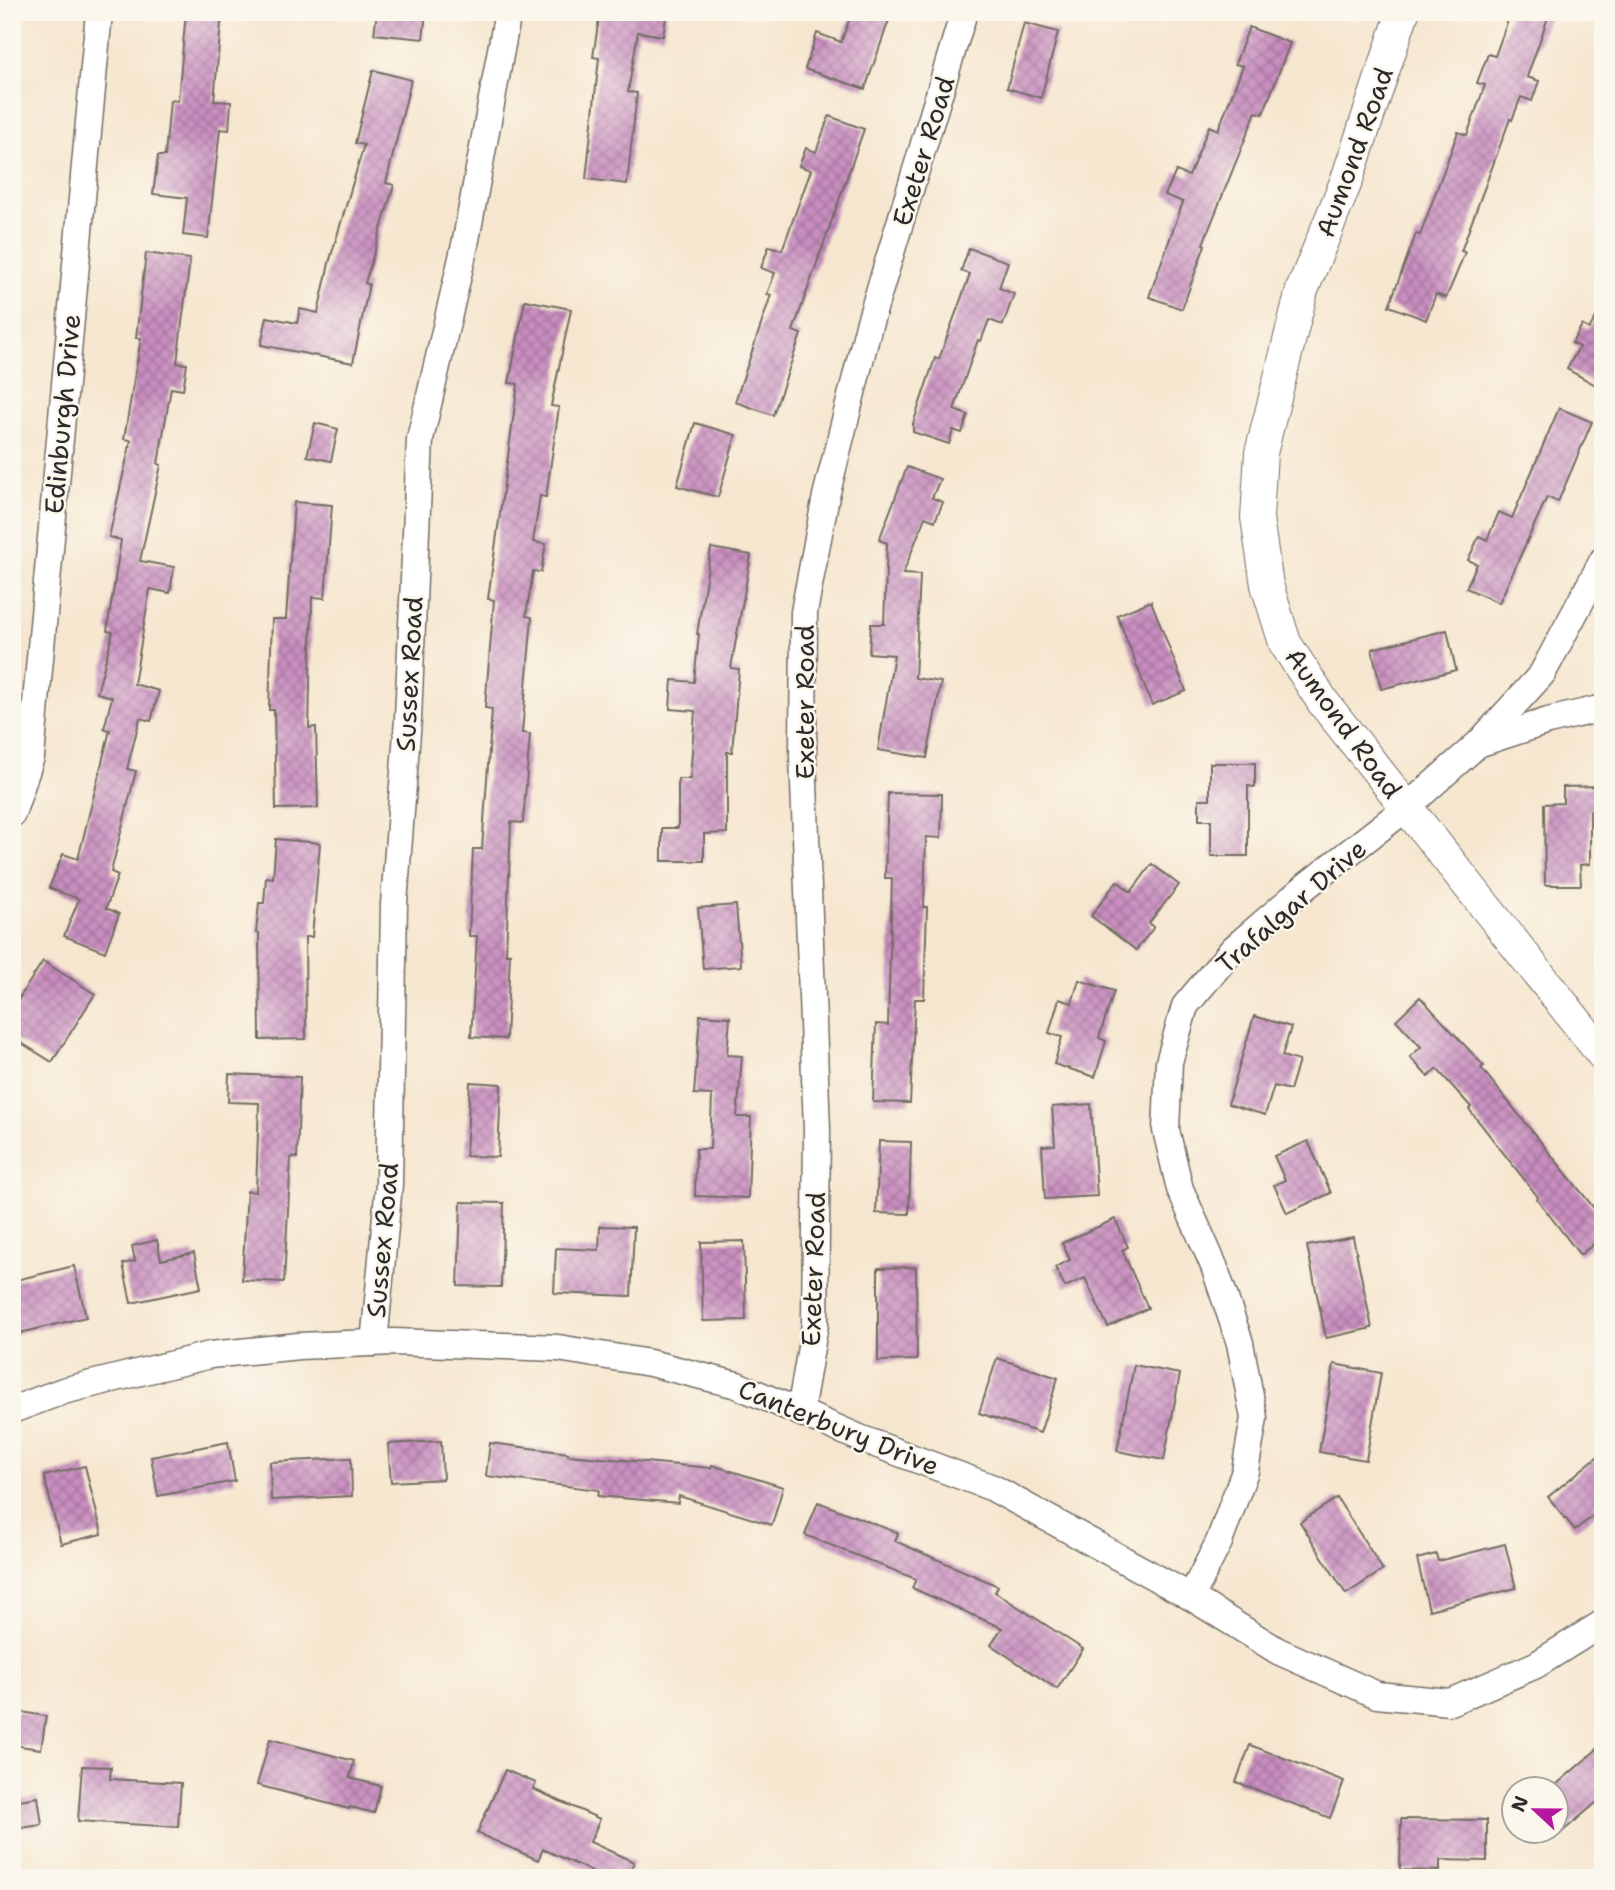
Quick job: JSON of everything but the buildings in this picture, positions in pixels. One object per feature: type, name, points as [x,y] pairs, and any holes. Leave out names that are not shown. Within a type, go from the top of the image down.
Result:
[{"type":"street","name":"Edinburgh Drive","points":[[12,814],[31,757],[99,12]]},
{"type":"street","name":"Sussex Road","points":[[374,1343],[389,1184],[394,904],[408,719],[420,439],[465,245],[508,12]]},
{"type":"street","name":"Exeter Road","points":[[800,1412],[815,1324],[817,1129],[803,756],[804,612],[826,496],[869,325],[964,12]]},
{"type":"street","name":"Aumond Road","points":[[1403,12],[1346,182],[1302,290],[1261,453],[1257,518],[1267,585],[1285,643],[1323,702],[1603,1055]]},
{"type":"street","name":"Trafalgar Drive","points":[[1191,1597],[1219,1542],[1245,1471],[1254,1418],[1240,1343],[1214,1266],[1180,1189],[1166,1130],[1169,1062],[1185,1006],[1233,949],[1305,887],[1406,808],[1479,743],[1542,674],[1603,560]]},
{"type":"street","points":[[1479,743],[1548,721],[1603,708]]},
{"type":"street","name":"Canterbury Drive","points":[[12,1410],[63,1391],[209,1355],[299,1346],[374,1343],[571,1350],[650,1363],[737,1385],[862,1439],[993,1488],[1191,1597],[1278,1651],[1377,1695],[1450,1702],[1536,1665],[1603,1623]]}]
